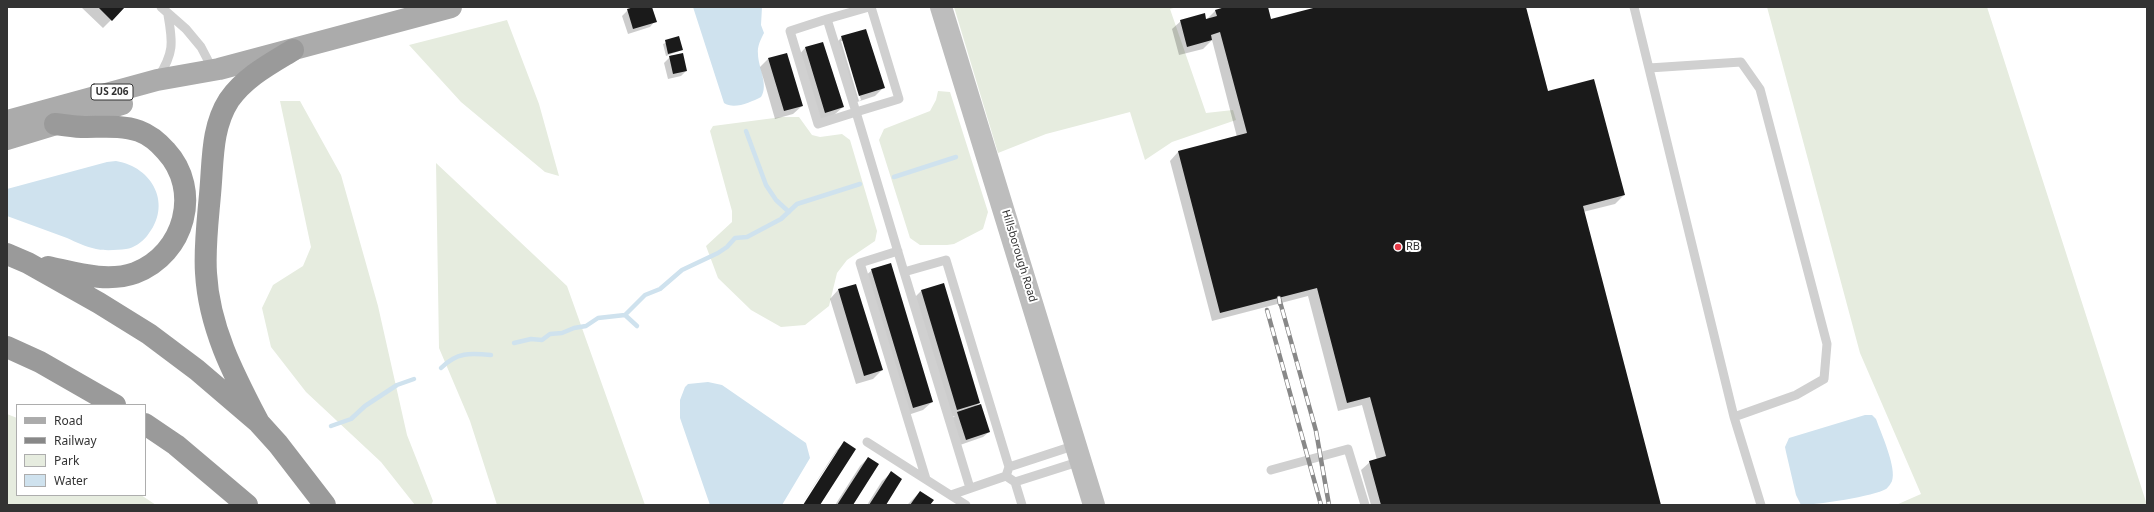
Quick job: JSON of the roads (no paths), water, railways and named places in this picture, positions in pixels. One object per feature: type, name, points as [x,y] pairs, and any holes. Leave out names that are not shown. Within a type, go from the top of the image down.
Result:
[{"type":"highway","points":[[259,423],[223,350],[214,323],[208,293],[205,252],[214,141],[219,118],[230,100],[243,84],[260,70],[293,50]]},
{"type":"highway","points":[[28,263],[97,277],[134,273],[145,268],[159,258],[170,247],[178,234],[186,207],[182,176],[176,162],[156,141],[141,132],[128,128],[55,124]]},
{"type":"highway","points":[[7,254],[28,263],[99,303],[149,334],[197,370],[259,423],[278,444],[325,505]]},
{"type":"highway","points":[[7,347],[40,362],[113,404]]},
{"type":"highway","points":[[146,425],[176,445],[247,505]]},
{"type":"main road","name":"US 206","points":[[7,121],[157,80],[216,70],[451,7]]},
{"type":"main road","name":"US 206","points":[[7,139],[168,90],[216,70]]},
{"type":"street","name":"Hillsborough Road","points":[[941,7],[1094,505]]},
{"type":"lane","points":[[161,7],[168,15],[186,29],[201,47],[216,70]]},
{"type":"lane","points":[[870,7],[899,99],[818,124],[790,30],[870,7]]},
{"type":"lane","points":[[1634,7],[1734,417],[1761,505]]},
{"type":"lane","points":[[157,80],[166,66],[172,46],[168,15]]},
{"type":"lane","points":[[827,19],[970,488]]},
{"type":"lane","points":[[1649,68],[1741,62],[1760,89],[1827,344],[1824,379],[1796,395],[1734,417]]},
{"type":"lane","points":[[898,251],[860,263],[926,479]]},
{"type":"lane","points":[[904,272],[946,260],[1009,467],[1006,476]]},
{"type":"lane","points":[[867,442],[966,505]]},
{"type":"lane","points":[[1271,470],[1348,448],[1365,505]]},
{"type":"lane","points":[[1009,467],[1078,453]]},
{"type":"lane","points":[[1014,482],[1078,453]]},
{"type":"lane","points":[[951,495],[1006,476]]},
{"type":"lane","points":[[1006,476],[1014,482],[1022,505]]},
{"type":"water","points":[[693,7],[762,7],[761,25],[764,33],[758,48],[758,59],[764,82],[761,97],[748,103],[733,106],[724,103]]},
{"type":"water","points":[[116,161],[129,165],[140,171],[149,179],[155,189],[158,200],[158,212],[155,224],[147,236],[135,246],[119,250],[96,249],[7,216],[7,189],[107,162]]},
{"type":"water","points":[[708,382],[722,385],[806,443],[810,458],[782,505],[710,505],[680,418],[680,400],[685,387],[688,384]]},
{"type":"water","points":[[1865,415],[1872,415],[1876,419],[1888,450],[1893,475],[1892,481],[1886,489],[1880,492],[1832,502],[1801,505],[1796,495],[1785,447],[1789,438]]},
{"type":"waterway","points":[[746,131],[766,185],[776,200],[789,212]]},
{"type":"waterway","points":[[894,177],[956,157]]},
{"type":"waterway","points":[[514,343],[531,339],[542,340],[550,334],[562,333],[574,328],[586,326],[598,318],[625,315],[645,295],[660,289],[682,270],[718,253],[727,247],[735,238],[747,237],[781,219],[797,204],[860,184]]},
{"type":"waterway","points":[[625,315],[637,326]]},
{"type":"waterway","points":[[441,368],[458,356],[470,354],[491,355]]},
{"type":"waterway","points":[[331,426],[351,419],[365,406],[397,385],[414,379]]},
{"type":"railway","points":[[1280,304],[1279,298],[1316,431],[1329,505]]},
{"type":"railway","points":[[1267,310],[1321,505]]},
{"type":"place","name":"RB","points":[[1398,247]]}]
